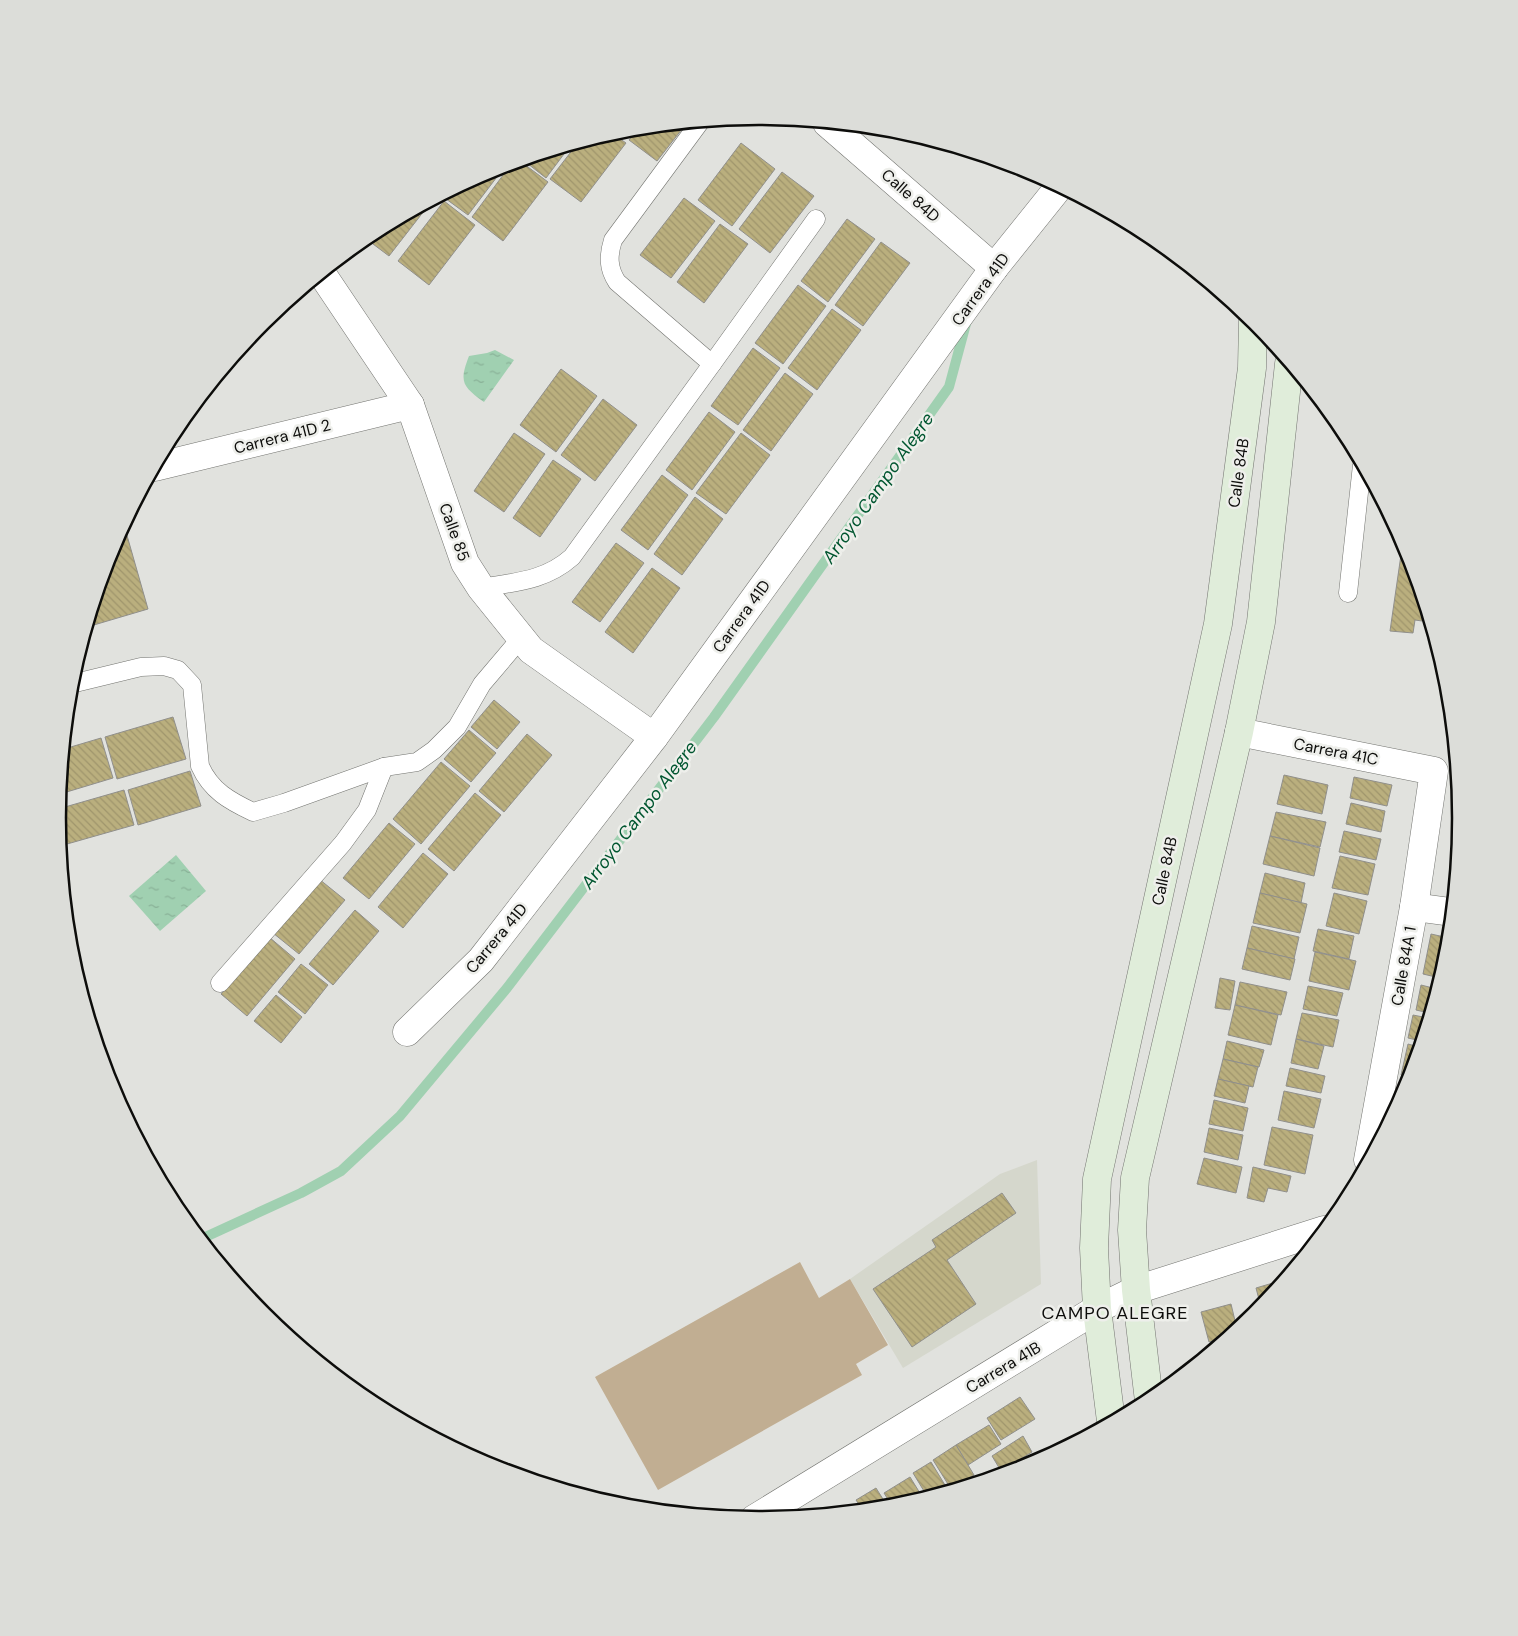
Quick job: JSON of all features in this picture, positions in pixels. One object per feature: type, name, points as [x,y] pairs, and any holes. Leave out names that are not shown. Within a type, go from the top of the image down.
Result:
[{"type":"street","name":"Calle 84D","points":[[836,130],[994,268]]},
{"type":"street","name":"Carrera 41D","points":[[407,1032],[481,960],[654,737],[994,268],[1055,192]]},
{"type":"street","name":"Calle 85","points":[[325,278],[410,405],[465,563],[481,588],[531,650],[654,737]]},
{"type":"street","name":"Calle 84B","points":[[1110,1415],[1096,1309],[1094,1248],[1097,1179],[1218,624],[1252,368],[1253,332]]},
{"type":"street","points":[[1148,1391],[1136,1290],[1132,1230],[1135,1178],[1239,732],[1261,622],[1288,371]]},
{"type":"street","name":"Carrera 41D 2","points":[[163,465],[410,405]]},
{"type":"street","name":"Carrera 41C","points":[[1239,732],[1434,771]]},
{"type":"street","name":"Calle 84A 1","points":[[1372,1140],[1414,907],[1434,771]]},
{"type":"street","points":[[1414,907],[1445,911]]},
{"type":"street","name":"Carrera 41B","points":[[768,1511],[1096,1309],[1136,1290],[1314,1233]]},
{"type":"lane","points":[[695,129],[612,240],[609,264],[617,282],[712,364]]},
{"type":"lane","points":[[481,588],[545,575],[572,557],[816,219]]},
{"type":"lane","points":[[1348,593],[1361,476]]},
{"type":"lane","points":[[80,682],[141,667],[164,666],[178,670],[192,685],[200,766],[205,777],[230,801],[253,812],[384,767],[417,762],[434,750],[457,727],[482,684],[521,638]]},
{"type":"lane","points":[[220,983],[343,843],[367,810],[384,767]]},
{"type":"shaded area","points":[[1037,1160],[1041,1284],[903,1368],[850,1279],[1000,1174]]},
{"type":"shaded area","points":[[800,1262],[819,1298],[850,1279],[888,1345],[856,1364],[862,1375],[658,1490],[595,1377]]},
{"type":"water","points":[[495,350],[514,360],[484,402],[471,392],[464,383],[464,372],[469,356]]},
{"type":"water","points":[[176,855],[206,891],[160,931],[129,896]]},
{"type":"building","points":[[681,130],[657,161],[629,140],[631,138]]},
{"type":"building","points":[[621,140],[626,143],[581,202],[550,179],[571,152]]},
{"type":"building","points":[[741,143],[775,169],[732,226],[698,200]]},
{"type":"building","points":[[564,154],[546,178],[529,165]]},
{"type":"building","points":[[526,166],[548,182],[503,241],[472,217],[504,174]]},
{"type":"building","points":[[782,172],[814,196],[770,253],[739,229]]},
{"type":"building","points":[[497,177],[468,215],[447,200]]},
{"type":"building","points":[[684,198],[715,221],[671,278],[640,255]]},
{"type":"building","points":[[445,201],[475,225],[429,285],[398,261]]},
{"type":"building","points":[[422,213],[389,256],[372,243]]},
{"type":"building","points":[[847,219],[875,239],[828,302],[801,281]]},
{"type":"building","points":[[720,224],[748,244],[704,303],[677,282]]},
{"type":"building","points":[[881,242],[910,263],[863,326],[835,305]]},
{"type":"building","points":[[798,285],[826,306],[783,364],[755,343]]},
{"type":"building","points":[[832,309],[861,330],[817,390],[788,368]]},
{"type":"building","points":[[753,348],[780,368],[738,425],[711,406]]},
{"type":"building","points":[[561,369],[597,396],[556,452],[520,425]]},
{"type":"building","points":[[785,373],[813,394],[771,451],[743,430]]},
{"type":"building","points":[[603,399],[637,425],[595,481],[561,455]]},
{"type":"building","points":[[709,412],[735,432],[692,490],[666,470]]},
{"type":"building","points":[[514,433],[545,454],[504,512],[474,491]]},
{"type":"building","points":[[741,433],[770,455],[726,514],[696,493]]},
{"type":"building","points":[[553,460],[581,479],[540,537],[513,518]]},
{"type":"building","points":[[662,475],[688,495],[648,550],[621,530]]},
{"type":"building","points":[[695,497],[723,519],[682,575],[654,554]]},
{"type":"building","points":[[127,536],[148,609],[94,625],[103,595]]},
{"type":"building","points":[[616,543],[644,563],[600,622],[572,602]]},
{"type":"building","points":[[1401,557],[1422,620],[1415,620],[1413,633],[1390,631]]},
{"type":"building","points":[[652,568],[680,588],[633,653],[605,632]]},
{"type":"building","points":[[494,700],[520,722],[497,749],[471,727]]},
{"type":"building","points":[[173,717],[186,759],[117,779],[105,737]]},
{"type":"building","points":[[469,730],[496,753],[471,782],[444,759]]},
{"type":"building","points":[[527,734],[552,755],[504,812],[479,791]]},
{"type":"building","points":[[101,738],[113,778],[67,792],[70,747]]},
{"type":"building","points":[[441,762],[470,786],[421,844],[393,819]]},
{"type":"building","points":[[190,771],[201,806],[138,825],[128,790]]},
{"type":"building","points":[[1284,775],[1328,785],[1322,814],[1277,804]]},
{"type":"building","points":[[1354,777],[1392,785],[1387,806],[1350,798]]},
{"type":"building","points":[[124,790],[134,825],[67,844],[67,807]]},
{"type":"building","points":[[475,793],[501,815],[454,871],[428,849]]},
{"type":"building","points":[[1351,803],[1385,811],[1381,832],[1346,824]]},
{"type":"building","points":[[1276,812],[1326,822],[1320,847],[1270,836]]},
{"type":"building","points":[[389,823],[415,844],[369,899],[343,878]]},
{"type":"building","points":[[1344,831],[1381,839],[1376,860],[1339,852]]},
{"type":"building","points":[[1270,836],[1320,848],[1314,876],[1263,864]]},
{"type":"building","points":[[423,853],[448,874],[403,928],[378,907]]},
{"type":"building","points":[[1340,856],[1375,864],[1368,895],[1332,888]]},
{"type":"building","points":[[1265,873],[1305,883],[1301,903],[1260,893]]},
{"type":"building","points":[[319,879],[345,900],[299,954],[273,933]]},
{"type":"building","points":[[1260,893],[1307,904],[1300,933],[1253,923]]},
{"type":"building","points":[[1334,893],[1367,901],[1359,934],[1326,926]]},
{"type":"building","points":[[355,910],[379,931],[333,985],[309,964]]},
{"type":"building","points":[[1252,926],[1299,937],[1294,959],[1247,948]]},
{"type":"building","points":[[1318,929],[1354,936],[1349,959],[1313,951]]},
{"type":"building","points":[[1431,934],[1441,936],[1433,976],[1423,974]]},
{"type":"building","points":[[269,937],[295,959],[247,1016],[221,994]]},
{"type":"building","points":[[1247,948],[1295,959],[1290,980],[1242,969]]},
{"type":"building","points":[[1315,952],[1356,961],[1349,990],[1309,981]]},
{"type":"building","points":[[301,964],[328,985],[305,1014],[278,992]]},
{"type":"building","points":[[1220,978],[1235,981],[1230,1010],[1215,1008]]},
{"type":"building","points":[[1240,982],[1287,992],[1281,1015],[1235,1005]]},
{"type":"building","points":[[1421,985],[1430,987],[1424,1012],[1416,1010]]},
{"type":"building","points":[[1308,986],[1343,993],[1337,1016],[1303,1009]]},
{"type":"building","points":[[276,995],[302,1017],[281,1043],[254,1021]]},
{"type":"building","points":[[1235,1005],[1278,1015],[1271,1045],[1228,1035]]},
{"type":"building","points":[[1302,1013],[1339,1020],[1333,1047],[1296,1039]]},
{"type":"building","points":[[1413,1015],[1422,1017],[1415,1040],[1408,1038]]},
{"type":"building","points":[[1296,1039],[1324,1046],[1318,1069],[1291,1063]]},
{"type":"building","points":[[1227,1041],[1264,1050],[1259,1067],[1223,1059]]},
{"type":"building","points":[[1408,1044],[1413,1045],[1402,1075]]},
{"type":"building","points":[[1223,1059],[1258,1067],[1253,1087],[1218,1079]]},
{"type":"building","points":[[1290,1068],[1325,1076],[1321,1093],[1286,1086]]},
{"type":"building","points":[[1218,1079],[1249,1086],[1245,1103],[1214,1096]]},
{"type":"building","points":[[1284,1091],[1321,1099],[1314,1128],[1278,1120]]},
{"type":"building","points":[[1214,1100],[1248,1108],[1243,1131],[1209,1124]]},
{"type":"building","points":[[1272,1127],[1313,1135],[1305,1174],[1264,1165]]},
{"type":"building","points":[[1209,1128],[1243,1135],[1238,1160],[1204,1152]]},
{"type":"building","points":[[1204,1158],[1242,1167],[1236,1193],[1197,1184]]},
{"type":"building","points":[[1253,1167],[1291,1176],[1287,1192],[1268,1188],[1264,1202],[1247,1198]]},
{"type":"building","points":[[1002,1193],[1016,1213],[947,1260],[976,1304],[912,1347],[873,1289],[936,1247],[932,1240]]},
{"type":"building","points":[[1272,1283],[1259,1298],[1256,1288]]},
{"type":"building","points":[[1231,1304],[1235,1321],[1214,1340],[1209,1342],[1201,1312]]},
{"type":"building","points":[[1020,1397],[1035,1419],[1001,1440],[987,1418]]},
{"type":"building","points":[[989,1425],[1001,1444],[968,1465],[956,1445]]},
{"type":"building","points":[[1023,1436],[1032,1452],[1019,1460],[999,1468],[992,1456]]},
{"type":"building","points":[[956,1445],[974,1475],[948,1484],[933,1460]]},
{"type":"building","points":[[931,1462],[945,1485],[924,1490],[913,1473]]},
{"type":"building","points":[[910,1477],[919,1491],[887,1498],[884,1493]]},
{"type":"building","points":[[876,1488],[883,1499],[858,1503],[856,1500]]},
{"type":"waterway","name":"Arroyo Campo Alegre","points":[[207,1236],[301,1193],[341,1171],[400,1116],[507,988],[714,717],[949,387],[967,320]]},
{"type":"district","name":"CAMPO ALEGRE","points":[[1115,1313]]}]
